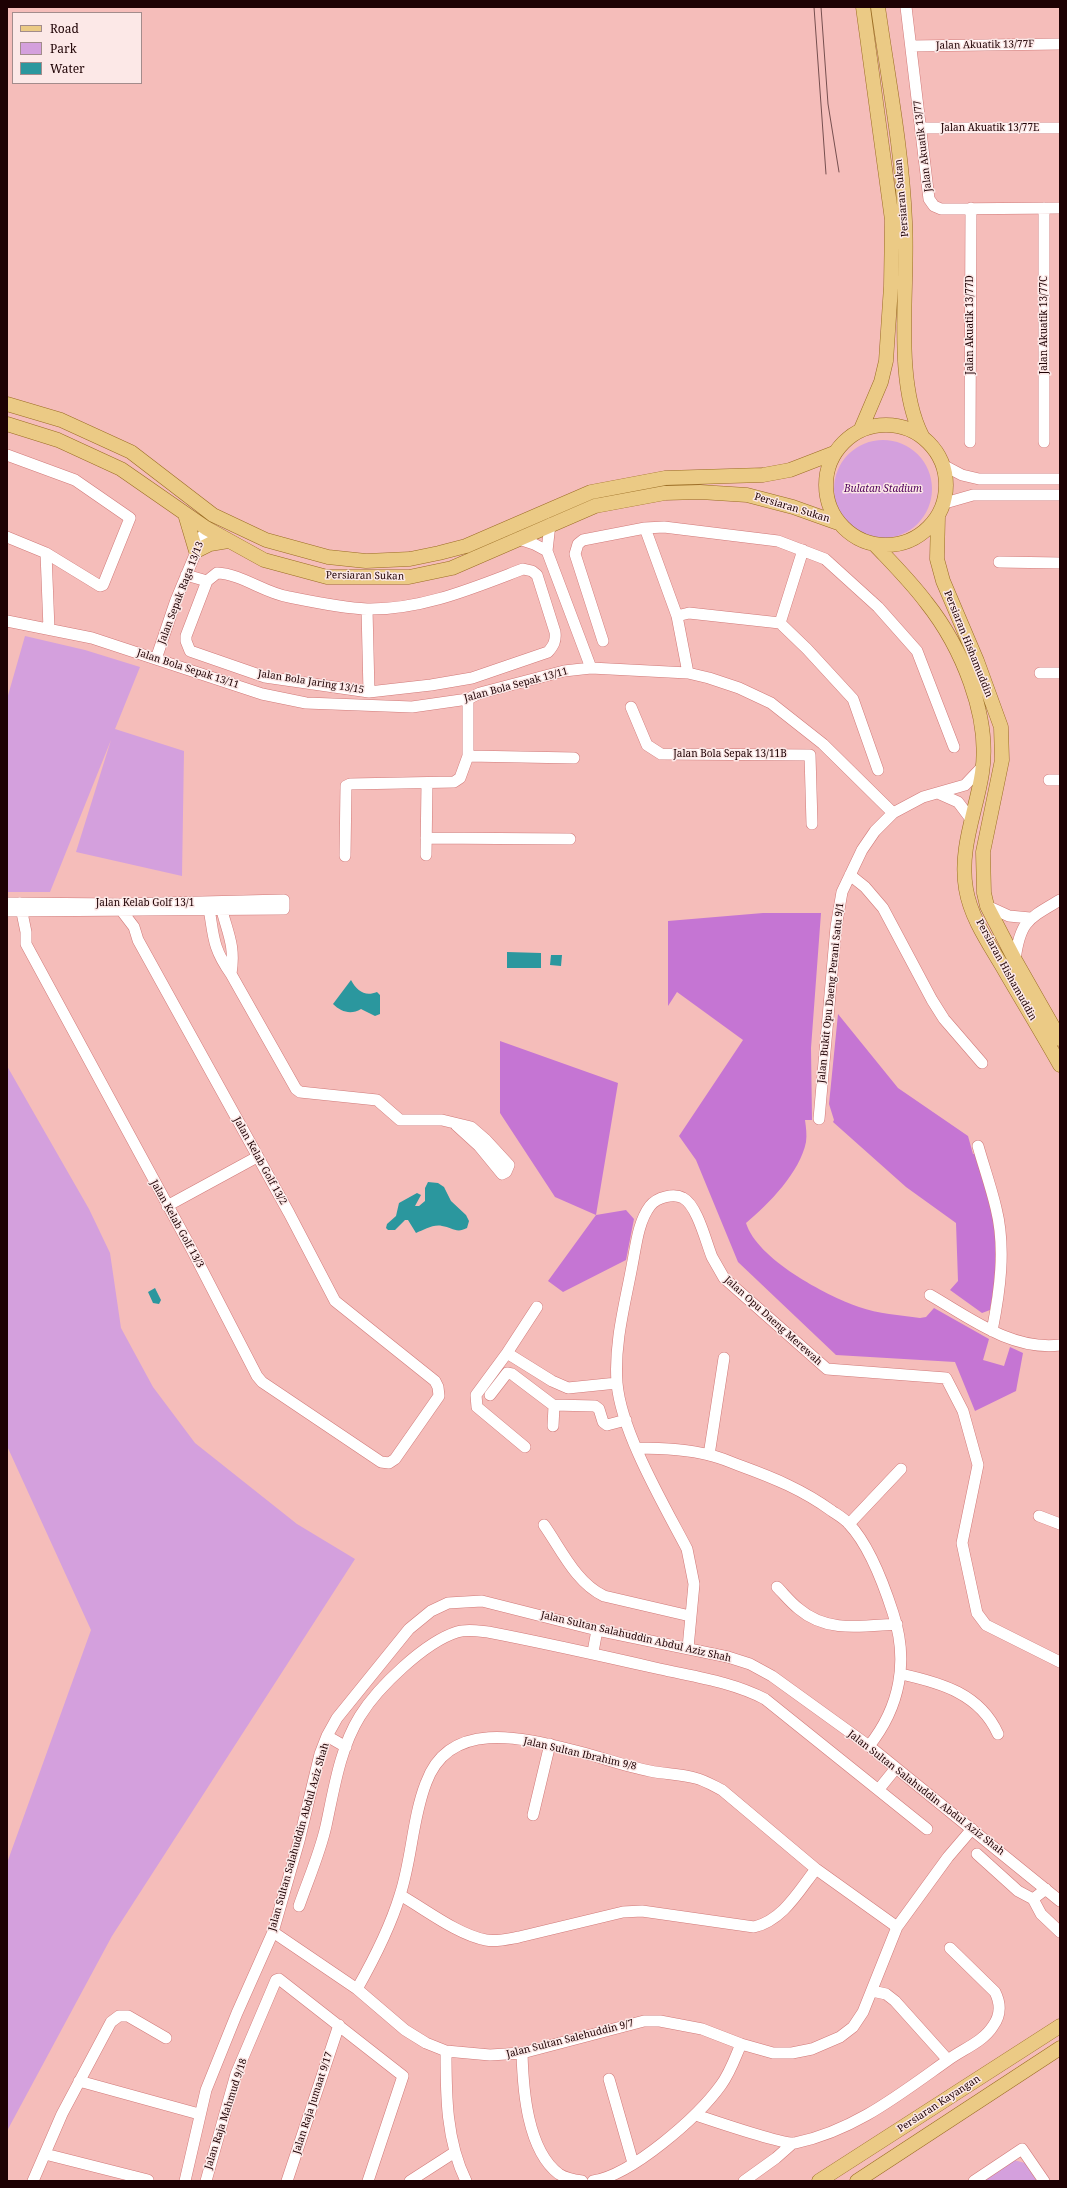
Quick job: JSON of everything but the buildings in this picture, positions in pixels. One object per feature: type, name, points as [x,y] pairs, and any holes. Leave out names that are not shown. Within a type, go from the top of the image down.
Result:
[{"type":"main road","name":"Persiaran Sukan","points":[[861,429],[881,382],[886,361],[892,254],[892,220],[864,7]]},
{"type":"main road","name":"Persiaran Sukan","points":[[878,7],[898,150],[905,221],[906,372],[910,406],[914,420],[922,436]]},
{"type":"main road","name":"Persiaran Sukan","points":[[7,404],[62,420],[131,452],[198,504],[228,523],[266,540],[328,557],[366,561],[410,558],[440,553],[466,546],[591,492],[665,478],[763,475],[790,470],[834,453]]},
{"type":"main road","name":"Persiaran Sukan","points":[[7,424],[58,440],[120,469],[206,528],[264,560],[327,578],[409,577],[452,568],[550,524],[595,506],[665,493],[700,492],[747,495],[793,507],[838,523]]},
{"type":"main road","points":[[882,424],[903,427],[922,436],[934,449],[943,465],[946,487],[945,503],[938,516],[926,530],[911,541],[894,546],[876,546],[855,537],[838,523],[829,506],[825,488],[827,470],[834,453],[851,435],[861,429],[882,424]]},
{"type":"main road","points":[[198,504],[206,519],[206,528],[228,523]]},
{"type":"main road","points":[[185,514],[196,551],[210,544],[228,541]]},
{"type":"main road","name":"Persiaran Hishamuddin","points":[[938,516],[937,558],[943,581],[977,661],[1001,727],[1002,760],[983,852],[982,873],[987,906],[1015,960],[1060,1039]]},
{"type":"main road","name":"Persiaran Hishamuddin","points":[[876,546],[927,603],[947,632],[976,700],[983,727],[983,766],[970,818],[966,843],[965,868],[969,904],[984,935],[1060,1065]]},
{"type":"main road","name":"Persiaran Kayangan","points":[[819,2181],[1060,2026]]},
{"type":"main road","name":"Persiaran Kayangan","points":[[857,2181],[1060,2048]]},
{"type":"street","name":"Jalan Akuatik 13/77","points":[[906,7],[929,199],[934,206],[941,209],[1060,208]]},
{"type":"street","name":"Jalan Akuatik 13/77F","points":[[911,46],[1060,44]]},
{"type":"street","name":"Jalan Akuatik 13/77E","points":[[921,128],[1060,128]]},
{"type":"street","name":"Jalan Akuatik 13/77D","points":[[970,442],[971,208]]},
{"type":"street","name":"Jalan Akuatik 13/77C","points":[[1044,208],[1044,442]]},
{"type":"street","points":[[7,454],[75,480],[130,518],[106,578],[100,586],[46,553],[7,537]]},
{"type":"street","points":[[943,465],[962,474],[980,479],[1060,479]]},
{"type":"street","points":[[945,503],[973,495],[1060,495]]},
{"type":"street","points":[[550,524],[547,551],[591,668]]},
{"type":"street","points":[[603,641],[575,554],[575,549],[583,540],[645,528],[664,527],[778,541],[825,559],[878,607],[917,651],[954,747]]},
{"type":"street","name":"Jalan Sepak Raga 13/13","points":[[156,659],[186,575],[206,528]]},
{"type":"street","points":[[645,528],[677,616],[688,673]]},
{"type":"street","points":[[519,539],[547,551]]},
{"type":"street","points":[[780,623],[803,550]]},
{"type":"street","points":[[46,553],[49,629]]},
{"type":"street","points":[[999,562],[1060,563]]},
{"type":"street","points":[[186,575],[207,581],[217,574],[223,574],[287,597],[367,609],[411,605],[453,596],[523,569],[532,571],[537,575],[539,581],[546,580],[562,590]]},
{"type":"street","name":"Jalan Bola Jaring 13/15","points":[[207,581],[186,636],[190,651],[265,677],[369,692],[431,686],[472,678],[548,652],[553,647],[556,640],[556,632],[539,581]]},
{"type":"street","points":[[367,609],[369,692]]},
{"type":"street","points":[[677,616],[689,613],[780,623],[854,699],[878,770]]},
{"type":"street","name":"Jalan Bola Sepak 13/11","points":[[7,621],[92,638],[262,694],[306,703],[412,707],[468,699],[480,693],[564,671],[591,668],[688,673],[739,688],[772,703],[823,744],[893,813]]},
{"type":"street","points":[[1040,673],[1060,673]]},
{"type":"street","points":[[262,694],[265,677]]},
{"type":"street","points":[[472,678],[480,693]]},
{"type":"street","points":[[345,856],[346,786],[350,784],[454,782],[460,778],[468,756],[468,699]]},
{"type":"street","name":"Jalan Bola Sepak 13/11B","points":[[631,707],[647,745],[661,754],[810,755]]},
{"type":"street","points":[[812,824],[810,755],[823,744]]},
{"type":"street","points":[[468,756],[574,758]]},
{"type":"street","name":"Jalan Bukit Opu Daeng Perani Satu 9/1","points":[[819,1119],[836,927],[842,892],[870,837],[893,813],[924,797],[940,794],[965,785],[983,766]]},
{"type":"street","points":[[1049,780],[1060,780]]},
{"type":"street","points":[[426,855],[427,783]]},
{"type":"street","points":[[940,794],[958,802],[970,818]]},
{"type":"street","points":[[426,838],[570,839]]},
{"type":"street","points":[[850,875],[865,887],[883,908],[944,1019],[982,1064]]},
{"type":"street","name":"Jalan Kelab Golf 13/1","points":[[7,903],[20,907],[221,906],[284,900]]},
{"type":"street","points":[[1015,960],[1019,936],[1030,918],[1060,900]]},
{"type":"street","points":[[208,906],[213,940],[219,957],[231,974],[296,1089],[300,1092],[377,1100],[400,1120],[442,1120],[471,1127],[486,1140],[508,1165],[506,1172],[502,1174],[497,1171],[479,1146],[456,1124]]},
{"type":"street","points":[[221,906],[232,941],[234,958],[231,974]]},
{"type":"street","points":[[987,906],[1009,916],[1030,918]]},
{"type":"street","points":[[7,911],[20,907]]},
{"type":"street","name":"Jalan Kelab Golf 13/3","points":[[20,907],[26,932],[26,944],[257,1376],[262,1382],[381,1462],[389,1463]]},
{"type":"street","name":"Jalan Kelab Golf 13/2","points":[[121,907],[134,927],[138,940],[335,1301],[435,1381],[438,1387],[439,1396],[395,1459],[389,1463]]},
{"type":"street","points":[[978,1146],[997,1209],[1002,1246],[998,1303],[992,1331]]},
{"type":"street","points":[[167,1206],[257,1157]]},
{"type":"street","name":"Jalan Opu Daeng Merewah","points":[[688,1648],[694,1584],[687,1550],[637,1448],[626,1420],[617,1383],[618,1339],[639,1232],[645,1214],[651,1204],[660,1198],[673,1196],[683,1198],[692,1205],[713,1258],[724,1278],[827,1369],[946,1378],[963,1411],[978,1465],[962,1543],[977,1613],[986,1625],[1060,1662]]},
{"type":"street","points":[[930,1295],[992,1331],[1018,1343],[1044,1347],[1060,1344]]},
{"type":"street","points":[[525,1447],[477,1407],[476,1395],[507,1353],[537,1307]]},
{"type":"street","points":[[507,1353],[552,1381],[568,1388],[617,1383]]},
{"type":"street","points":[[709,1455],[724,1358]]},
{"type":"street","points":[[490,1395],[506,1374],[512,1374],[554,1406],[595,1406],[599,1408],[603,1422],[607,1426],[626,1420]]},
{"type":"street","points":[[553,1426],[554,1406]]},
{"type":"street","points":[[637,1448],[709,1455],[782,1480],[816,1500],[849,1524],[873,1562],[897,1624],[902,1652],[901,1674],[893,1706],[881,1731],[869,1746]]},
{"type":"street","points":[[849,1524],[901,1469]]},
{"type":"street","points":[[1039,1516],[1060,1524]]},
{"type":"street","points":[[544,1525],[584,1582],[593,1591],[604,1596],[690,1616]]},
{"type":"street","points":[[777,1587],[799,1610],[823,1623],[835,1627],[897,1624]]},
{"type":"street","name":"Jalan Sultan Salahuddin Abdul Aziz Shah","points":[[185,2181],[199,2114],[206,2090],[237,2013],[273,1932],[299,1841],[320,1754],[327,1736],[346,1707],[409,1629],[431,1611],[448,1603],[482,1601],[597,1630],[688,1648],[728,1657],[750,1664],[772,1676],[869,1746],[1060,1901]]},
{"type":"street","points":[[593,1652],[597,1630]]},
{"type":"street","points":[[299,1906],[326,1827],[332,1795],[346,1746],[360,1716],[392,1677],[420,1652],[458,1632],[488,1632],[593,1652],[722,1682],[748,1690],[765,1699],[927,1829]]},
{"type":"street","points":[[901,1674],[950,1688],[968,1698],[982,1708],[992,1720],[998,1734]]},
{"type":"street","points":[[327,1736],[346,1746]]},
{"type":"street","name":"Jalan Sultan Ibrahim 9/8","points":[[357,1988],[378,1952],[400,1895],[426,1782],[436,1763],[449,1751],[469,1740],[482,1737],[501,1736],[550,1744],[650,1771],[696,1778],[707,1783],[722,1790],[816,1869],[898,1927]]},
{"type":"street","points":[[533,1815],[550,1744]]},
{"type":"street","points":[[879,1789],[896,1768]]},
{"type":"street","name":"Jalan Sultan Salehuddin 9/7","points":[[273,1932],[357,1988],[405,2030],[426,2043],[446,2051],[490,2055],[522,2053],[644,2021],[660,2021],[702,2029],[741,2044],[773,2053],[792,2053],[828,2044],[853,2027],[863,2012],[898,1927],[948,1857],[972,1829]]},
{"type":"street","points":[[977,1854],[1018,1891],[1033,1899],[1041,1914],[1060,1932]]},
{"type":"street","points":[[400,1895],[464,1932],[485,1940],[502,1940],[520,1937],[623,1912],[642,1911],[754,1927],[770,1922],[780,1914],[816,1869]]},
{"type":"street","points":[[1033,1899],[1046,1889]]},
{"type":"street","points":[[744,2181],[776,2158],[793,2143],[857,2121],[902,2094],[984,2036],[999,2017],[999,2000],[995,1992],[950,1948]]},
{"type":"street","name":"Jalan Raja Mahmud 9/18","points":[[206,2181],[236,2074],[276,1980],[284,1980],[339,2025]]},
{"type":"street","points":[[872,1990],[886,1994],[895,2001],[948,2060]]},
{"type":"street","points":[[33,2181],[62,2114],[111,2022],[119,2016],[128,2016],[166,2038]]},
{"type":"street","points":[[339,2025],[403,2076],[368,2181]]},
{"type":"street","name":"Jalan Raja Jumaat 9/17","points":[[287,2181],[339,2025]]},
{"type":"street","points":[[593,2181],[616,2173],[633,2163],[696,2115],[722,2084],[741,2044]]},
{"type":"street","points":[[446,2051],[448,2112],[454,2152],[466,2181]]},
{"type":"street","points":[[522,2053],[524,2096],[534,2137],[557,2178],[582,2181]]},
{"type":"street","points":[[609,2079],[633,2163]]},
{"type":"street","points":[[80,2081],[199,2114]]},
{"type":"street","points":[[696,2115],[793,2143]]},
{"type":"street","points":[[974,2181],[1022,2149],[1044,2181]]},
{"type":"street","points":[[410,2181],[454,2152]]},
{"type":"street","points":[[45,2154],[148,2180]]},
{"type":"green space","name":"Bulatan Stadium","points":[[883,440],[902,443],[918,454],[929,470],[932,489],[929,508],[918,524],[902,535],[883,538],[864,535],[848,524],[837,508],[834,489],[837,470],[848,454],[864,443]]},
{"type":"green space","points":[[25,636],[85,650],[140,667],[115,729],[184,751],[182,876],[76,852],[111,740],[50,892],[7,892],[7,699]]},
{"type":"green space","points":[[7,1066],[89,1209],[110,1253],[121,1328],[153,1387],[195,1443],[297,1524],[355,1559],[112,1936],[7,2131],[7,1863],[91,1630],[7,1446]]},
{"type":"green space","points":[[1014,2160],[1025,2163],[1037,2181],[984,2181]]},
{"type":"shaded area","points":[[763,913],[821,913],[811,1048],[812,1120],[805,1120],[806,1142],[803,1153],[790,1176],[774,1197],[746,1223],[753,1236],[764,1250],[778,1262],[811,1285],[829,1294],[859,1307],[881,1313],[920,1318],[926,1317],[934,1308],[989,1339],[983,1360],[1004,1366],[1010,1347],[1023,1353],[1016,1391],[975,1411],[955,1362],[836,1355],[738,1262],[696,1160],[679,1136],[743,1040],[677,992],[668,1006],[668,921]]},
{"type":"shaded area","points":[[838,1014],[898,1088],[968,1136],[973,1154],[977,1153],[996,1226],[998,1246],[995,1282],[990,1310],[982,1313],[950,1290],[958,1281],[956,1223],[906,1187],[833,1122],[834,1120],[829,1104]]},
{"type":"shaded area","points":[[500,1041],[618,1083],[596,1215],[555,1197],[500,1113]]},
{"type":"shaded area","points":[[626,1210],[634,1219],[626,1260],[563,1292],[548,1281],[596,1215]]},
{"type":"water","points":[[507,952],[541,953],[541,968],[507,968]]},
{"type":"water","points":[[551,955],[562,955],[561,966],[550,965]]},
{"type":"water","points":[[351,980],[362,992],[369,994],[377,992],[380,995],[380,1014],[375,1016],[361,1009],[354,1012],[346,1012],[333,1004]]},
{"type":"water","points":[[428,1182],[438,1183],[444,1187],[451,1201],[466,1215],[469,1221],[467,1228],[457,1230],[435,1226],[416,1233],[408,1220],[405,1220],[395,1230],[388,1230],[386,1228],[387,1224],[396,1216],[399,1203],[417,1193],[421,1195],[415,1206],[419,1206],[425,1201],[425,1188]]},
{"type":"water","points":[[155,1288],[161,1300],[159,1304],[153,1303],[148,1292]]},
{"type":"tram line","points":[[814,7],[826,174]]},
{"type":"tram line","points":[[821,7],[828,104],[839,172]]}]
